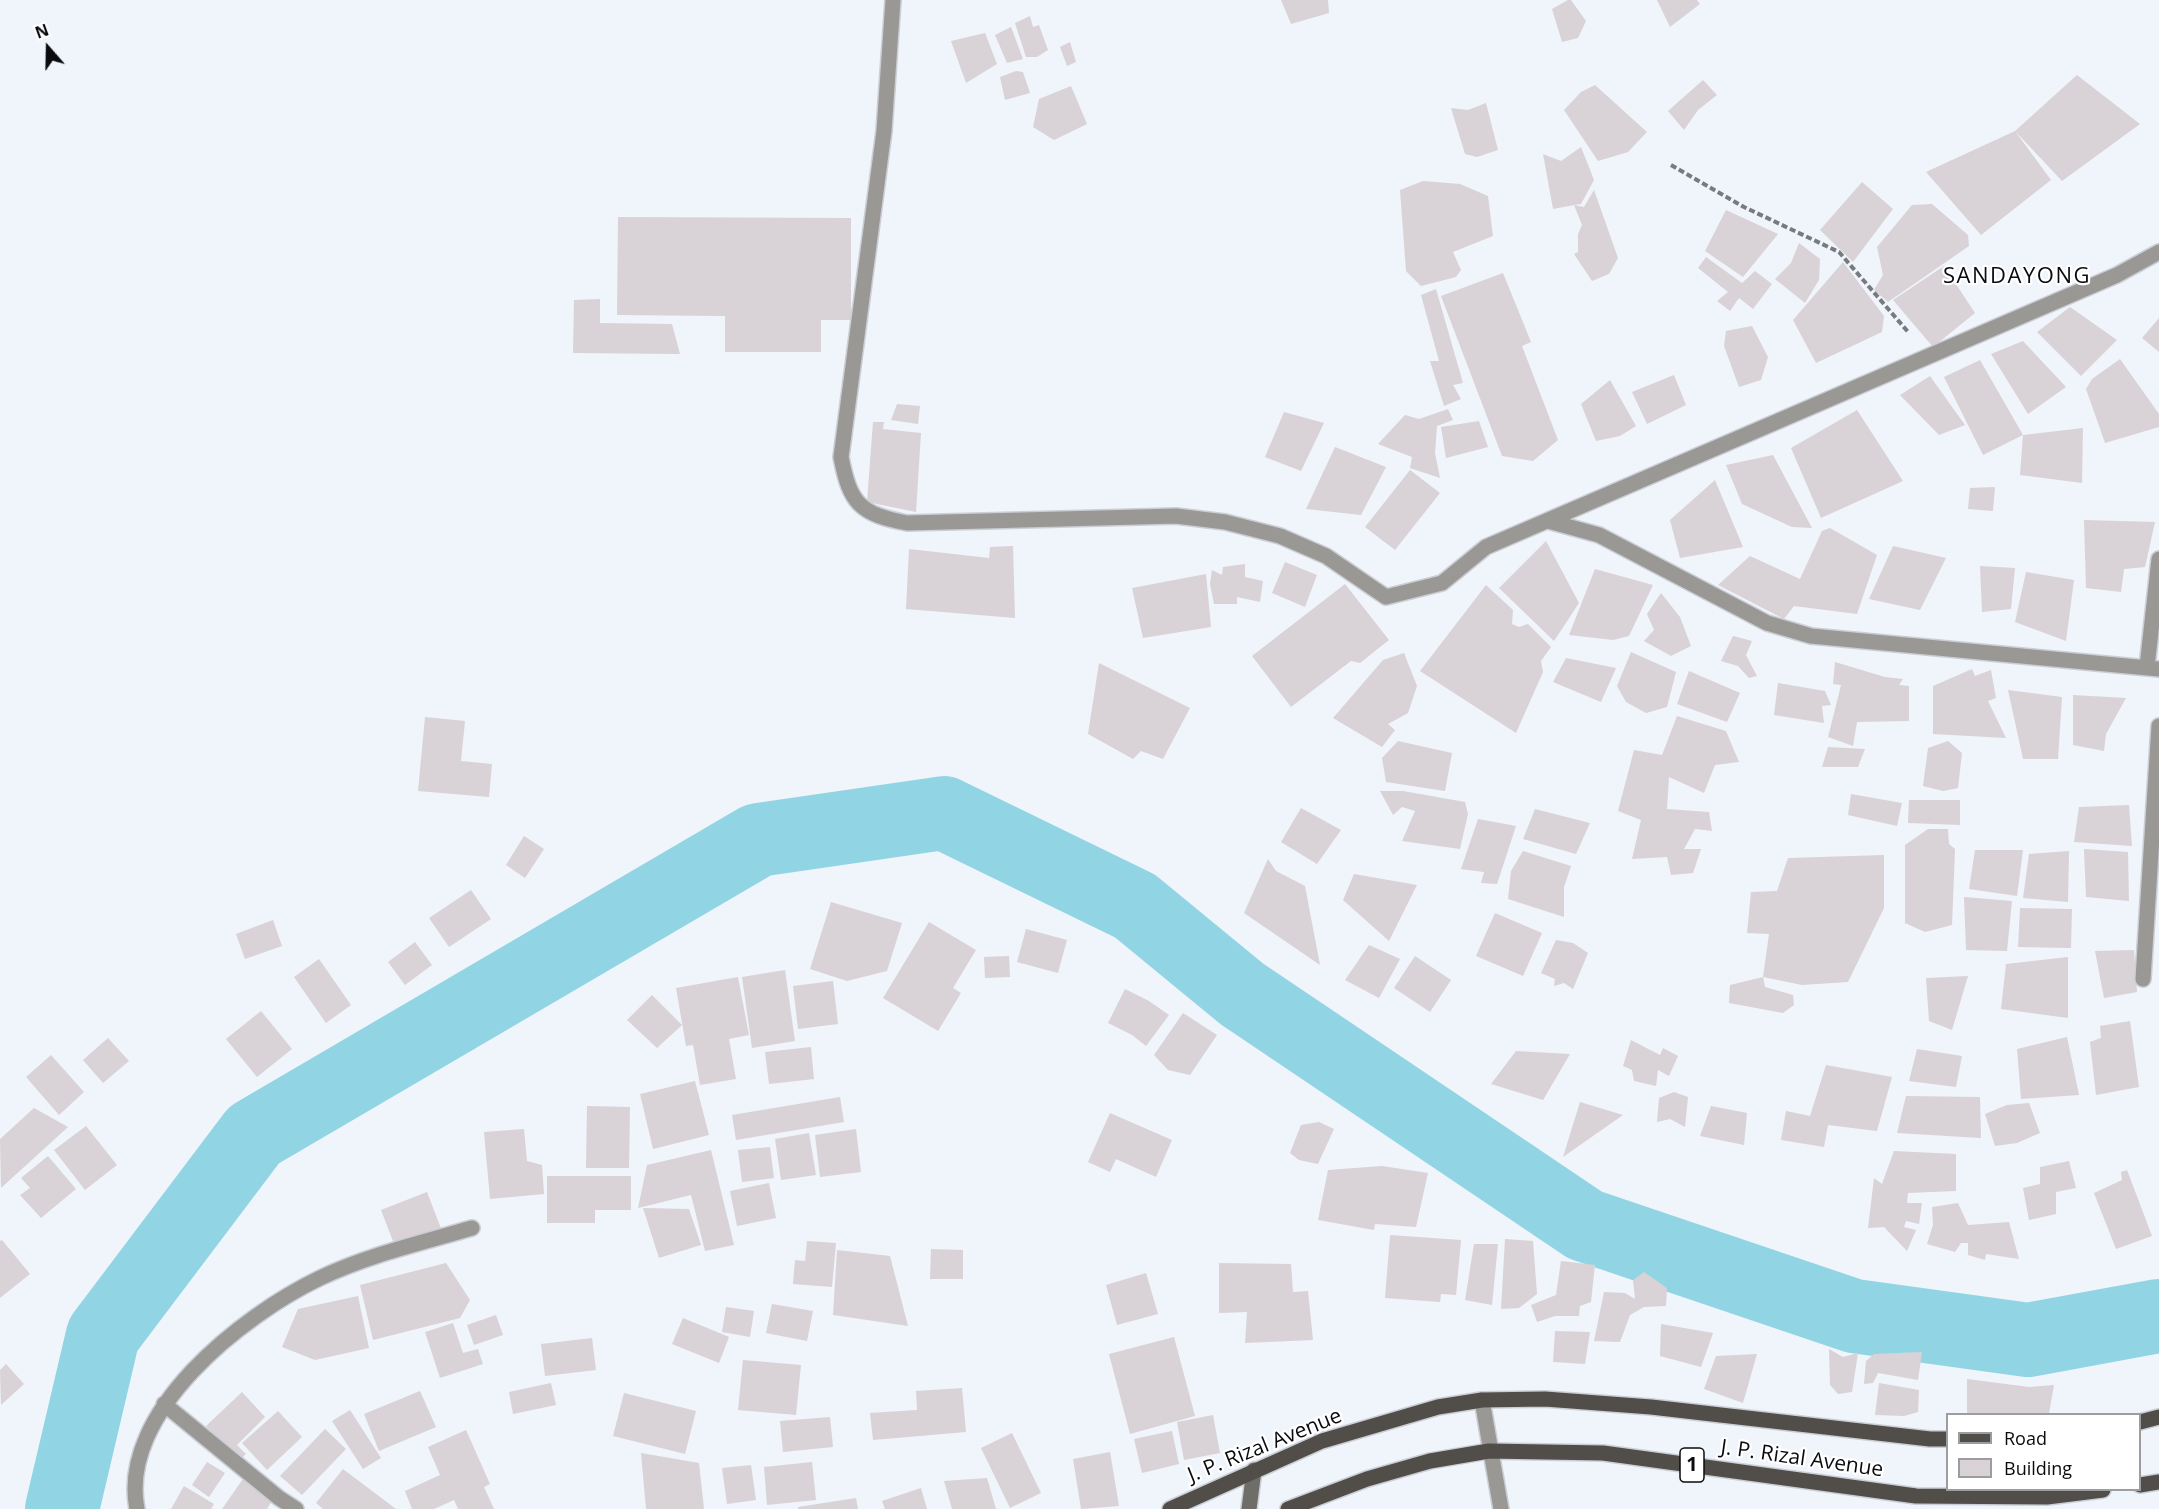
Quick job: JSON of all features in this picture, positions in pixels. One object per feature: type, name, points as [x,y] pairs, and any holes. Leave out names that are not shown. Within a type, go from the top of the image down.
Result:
[{"type":"main road","name":"J. P. Rizal Avenue","points":[[1170,1509],[1322,1441],[1438,1407],[1482,1400],[1545,1399],[1651,1407],[1946,1439]]},
{"type":"main road","points":[[2141,1422],[2159,1417]]},
{"type":"main road","name":"J. P. Rizal Avenue","points":[[1288,1509],[1367,1479],[1430,1461],[1489,1451],[1603,1453],[1916,1496],[2047,1497],[2095,1491]]},
{"type":"main road","points":[[1249,1509],[1254,1470]]},
{"type":"main road","points":[[2141,1485],[2159,1482]]},
{"type":"street","points":[[893,0],[884,131],[841,457],[846,486],[856,504],[876,517],[907,523],[1176,516],[1225,522],[1280,536],[1326,556],[1386,597],[1442,583],[1486,547],[2117,275],[2159,252]]},
{"type":"street","points":[[1548,521],[1599,535],[1767,623],[1811,636],[2153,668],[2159,559]]},
{"type":"street","points":[[2143,979],[2159,726]]},
{"type":"street","points":[[137,1509],[134,1494],[140,1452],[164,1404],[206,1358],[275,1301],[322,1276],[378,1256],[472,1228]]},
{"type":"street","points":[[1482,1400],[1489,1451],[1501,1509]]},
{"type":"street","points":[[164,1404],[279,1498],[296,1509]]},
{"type":"path","points":[[1671,165],[1744,207],[1839,252],[1893,312],[1927,358]]},
{"type":"building","points":[[1281,0],[1328,0],[1329,13],[1291,24]]},
{"type":"building","points":[[1571,0],[1586,21],[1578,38],[1562,42],[1552,9]]},
{"type":"building","points":[[1657,0],[1697,0],[1700,4],[1670,27]]},
{"type":"building","points":[[1030,16],[1033,27],[1039,25],[1048,50],[1037,57],[1026,57],[1015,23]]},
{"type":"building","points":[[1011,27],[1023,59],[1007,63],[995,35]]},
{"type":"building","points":[[985,33],[997,64],[966,83],[951,41]]},
{"type":"building","points":[[1070,42],[1076,62],[1067,66],[1060,47]]},
{"type":"building","points":[[1016,71],[1023,72],[1030,93],[1005,100],[1000,77]]},
{"type":"building","points":[[2077,75],[2140,124],[2062,181],[2015,131]]},
{"type":"building","points":[[1703,80],[1717,95],[1698,110],[1684,130],[1668,111]]},
{"type":"building","points":[[1595,85],[1647,132],[1628,152],[1598,161],[1564,110],[1581,92]]},
{"type":"building","points":[[1071,86],[1087,124],[1054,140],[1033,127],[1039,99]]},
{"type":"building","points":[[1486,103],[1498,150],[1477,157],[1465,154],[1451,108],[1468,110]]},
{"type":"building","points":[[2015,131],[2051,180],[1981,235],[1926,172]]},
{"type":"building","points":[[1581,147],[1594,180],[1581,204],[1553,209],[1543,154],[1561,161]]},
{"type":"building","points":[[1423,181],[1460,184],[1488,196],[1493,236],[1453,252],[1461,270],[1456,277],[1421,286],[1406,271],[1400,190]]},
{"type":"building","points":[[1862,182],[1893,209],[1853,262],[1820,230]]},
{"type":"building","points":[[1594,190],[1618,258],[1609,274],[1592,281],[1574,254],[1578,252],[1578,234],[1582,225],[1574,205],[1584,207]]},
{"type":"building","points":[[1932,204],[1968,235],[1969,246],[1888,302],[1874,290],[1883,275],[1877,247],[1912,205]]},
{"type":"building","points":[[1726,210],[1778,234],[1743,277],[1705,251]]},
{"type":"building","points":[[618,217],[851,218],[851,320],[821,320],[821,352],[725,352],[725,316],[617,315]]},
{"type":"building","points":[[1799,243],[1820,259],[1819,280],[1805,303],[1775,279],[1791,263]]},
{"type":"building","points":[[1706,257],[1742,283],[1755,271],[1772,284],[1753,309],[1739,298],[1730,311],[1717,301],[1728,292],[1698,268]]},
{"type":"building","points":[[1843,262],[1884,316],[1882,332],[1816,363],[1793,320]]},
{"type":"building","points":[[1944,266],[1975,313],[1933,347],[1893,300]]},
{"type":"building","points":[[1503,273],[1531,342],[1522,346],[1558,440],[1533,461],[1502,456],[1441,296]]},
{"type":"building","points":[[1436,289],[1463,383],[1453,385],[1461,399],[1444,406],[1430,361],[1439,361],[1421,295]]},
{"type":"building","points":[[600,299],[600,323],[672,324],[680,354],[573,353],[574,300]]},
{"type":"building","points":[[2070,307],[2117,340],[2081,376],[2037,332]]},
{"type":"building","points":[[2159,318],[2159,352],[2142,338]]},
{"type":"building","points":[[1752,326],[1768,357],[1761,380],[1739,387],[1724,346],[1726,331]]},
{"type":"building","points":[[2023,341],[2066,387],[2028,414],[1991,354]]},
{"type":"building","points":[[2120,359],[2159,414],[2159,427],[2105,443],[2086,389],[2092,379]]},
{"type":"building","points":[[1980,360],[2023,435],[1983,455],[1944,377]]},
{"type":"building","points":[[1674,375],[1686,405],[1647,424],[1632,392]]},
{"type":"building","points":[[1930,376],[1965,425],[1939,435],[1900,395]]},
{"type":"building","points":[[1610,380],[1636,426],[1620,436],[1596,441],[1581,404]]},
{"type":"building","points":[[897,404],[920,406],[918,424],[891,420]]},
{"type":"building","points":[[1448,409],[1453,420],[1437,426],[1435,453],[1440,478],[1410,468],[1412,457],[1378,444],[1405,415],[1419,419]]},
{"type":"building","points":[[1857,410],[1903,481],[1821,518],[1791,448]]},
{"type":"building","points":[[1284,412],[1324,423],[1301,471],[1265,457]]},
{"type":"building","points":[[1479,421],[1488,447],[1446,458],[1441,427]]},
{"type":"building","points":[[873,422],[884,422],[883,429],[921,433],[916,512],[867,502]]},
{"type":"building","points":[[2083,428],[2082,483],[2020,475],[2023,435]]},
{"type":"building","points":[[1335,447],[1386,467],[1361,515],[1306,509]]},
{"type":"building","points":[[1773,455],[1812,528],[1792,527],[1742,504],[1726,465]]},
{"type":"building","points":[[1410,470],[1440,493],[1395,550],[1365,527]]},
{"type":"building","points":[[1715,480],[1743,547],[1680,558],[1670,520]]},
{"type":"building","points":[[1995,487],[1993,511],[1968,509],[1970,488]]},
{"type":"building","points":[[2084,520],[2155,522],[2145,567],[2124,569],[2121,592],[2086,588]]},
{"type":"building","points":[[1830,528],[1877,555],[1857,614],[1794,606],[1784,619],[1718,585],[1750,556],[1800,579],[1822,531]]},
{"type":"building","points":[[1546,541],[1579,603],[1554,641],[1499,588]]},
{"type":"building","points":[[1013,546],[1015,618],[906,609],[909,549],[989,558],[990,547]]},
{"type":"building","points":[[1893,546],[1946,558],[1920,610],[1869,599]]},
{"type":"building","points":[[1285,562],[1317,575],[1305,607],[1272,593]]},
{"type":"building","points":[[1245,564],[1245,577],[1263,581],[1260,602],[1237,597],[1237,604],[1214,604],[1210,584],[1212,570],[1222,575],[1223,567]]},
{"type":"building","points":[[1980,566],[2015,568],[2011,609],[1982,612]]},
{"type":"building","points":[[1595,569],[1653,585],[1629,636],[1613,640],[1569,635]]},
{"type":"building","points":[[2026,572],[2074,580],[2066,641],[2015,622]]},
{"type":"building","points":[[1206,574],[1211,627],[1143,638],[1132,588]]},
{"type":"building","points":[[1345,584],[1389,640],[1360,663],[1351,661],[1291,707],[1252,656]]},
{"type":"building","points":[[1486,585],[1513,610],[1512,624],[1519,627],[1528,624],[1551,647],[1541,661],[1543,672],[1516,733],[1420,671]]},
{"type":"building","points":[[1661,593],[1680,617],[1691,646],[1671,656],[1644,641],[1654,630],[1647,614]]},
{"type":"building","points":[[1733,636],[1752,641],[1746,655],[1757,676],[1749,678],[1738,666],[1721,661]]},
{"type":"building","points":[[1631,652],[1676,672],[1667,707],[1646,713],[1626,702],[1617,686]]},
{"type":"building","points":[[1404,653],[1417,686],[1408,713],[1388,724],[1395,730],[1382,747],[1333,718],[1383,660]]},
{"type":"building","points":[[1566,658],[1616,668],[1601,702],[1553,682]]},
{"type":"building","points":[[1835,662],[1885,677],[1903,679],[1899,685],[1909,686],[1909,721],[1857,722],[1853,746],[1828,737],[1841,685],[1833,684]]},
{"type":"building","points":[[1099,663],[1190,708],[1163,759],[1141,751],[1133,759],[1088,734]]},
{"type":"building","points":[[1972,669],[1975,676],[1991,670],[1996,698],[1988,701],[2006,738],[1933,734],[1933,686]]},
{"type":"building","points":[[1689,671],[1740,693],[1727,722],[1677,704]]},
{"type":"building","points":[[1778,683],[1825,691],[1831,705],[1822,706],[1824,723],[1774,715]]},
{"type":"building","points":[[2008,690],[2062,697],[2058,759],[2023,759]]},
{"type":"building","points":[[2073,695],[2126,698],[2106,734],[2104,751],[2073,745]]},
{"type":"building","points":[[1677,716],[1726,731],[1739,762],[1715,765],[1704,793],[1669,777],[1667,809],[1709,812],[1712,831],[1695,829],[1684,849],[1701,849],[1693,873],[1671,875],[1667,857],[1632,859],[1641,820],[1618,811],[1634,750],[1662,755]]},
{"type":"building","points":[[425,717],[465,721],[461,761],[492,764],[489,797],[418,791]]},
{"type":"building","points":[[1398,741],[1452,753],[1445,791],[1386,782],[1382,758]]},
{"type":"building","points":[[1948,741],[1962,753],[1958,788],[1943,791],[1923,786],[1928,748]]},
{"type":"building","points":[[1828,747],[1865,749],[1858,767],[1822,767]]},
{"type":"building","points":[[1380,791],[1403,791],[1465,802],[1468,814],[1460,849],[1402,841],[1415,811],[1402,807],[1393,815]]},
{"type":"building","points":[[1851,794],[1902,803],[1897,826],[1848,815]]},
{"type":"building","points":[[1909,800],[1960,800],[1960,825],[1908,823]]},
{"type":"building","points":[[2129,805],[2132,846],[2074,842],[2079,807]]},
{"type":"building","points":[[1301,808],[1341,830],[1317,864],[1281,842]]},
{"type":"building","points":[[1535,809],[1590,823],[1576,854],[1523,839]]},
{"type":"building","points":[[1478,819],[1516,826],[1497,884],[1481,883],[1484,872],[1461,869]]},
{"type":"building","points":[[1928,829],[1948,829],[1949,844],[1955,849],[1952,925],[1925,932],[1905,923],[1905,845]]},
{"type":"building","points":[[524,836],[544,849],[525,878],[506,865]]},
{"type":"building","points":[[2084,849],[2128,852],[2129,901],[2086,897]]},
{"type":"building","points":[[1975,850],[2023,850],[2017,896],[1969,889]]},
{"type":"building","points":[[1523,851],[1571,866],[1564,887],[1564,917],[1508,899],[1511,871]]},
{"type":"building","points":[[2069,851],[2068,902],[2023,898],[2029,854]]},
{"type":"building","points":[[1884,855],[1884,908],[1848,982],[1802,985],[1763,977],[1769,934],[1747,933],[1751,892],[1777,891],[1788,858]]},
{"type":"building","points":[[1268,859],[1276,871],[1305,886],[1320,965],[1244,913]]},
{"type":"building","points":[[1354,874],[1417,885],[1389,941],[1343,900]]},
{"type":"building","points":[[471,890],[491,919],[449,947],[429,918]]},
{"type":"building","points":[[1964,897],[2012,901],[2007,951],[1966,950]]},
{"type":"building","points":[[831,902],[902,923],[887,971],[847,981],[810,969]]},
{"type":"building","points":[[2020,908],[2072,909],[2071,948],[2018,947]]},
{"type":"building","points":[[1495,913],[1542,933],[1523,976],[1476,956]]},
{"type":"building","points":[[273,920],[282,946],[245,959],[236,934]]},
{"type":"building","points":[[929,922],[976,950],[953,988],[961,993],[938,1031],[883,998]]},
{"type":"building","points":[[1026,929],[1067,940],[1058,973],[1017,962]]},
{"type":"building","points":[[1556,940],[1573,943],[1588,953],[1573,989],[1564,983],[1554,986],[1555,979],[1541,973]]},
{"type":"building","points":[[415,942],[432,965],[405,985],[388,962]]},
{"type":"building","points":[[1369,945],[1400,959],[1379,998],[1345,980]]},
{"type":"building","points":[[2134,950],[2137,992],[2104,998],[2095,951]]},
{"type":"building","points":[[1009,956],[1010,977],[985,978],[984,957]]},
{"type":"building","points":[[1415,956],[1451,980],[1430,1012],[1394,988]]},
{"type":"building","points":[[2068,957],[2068,1018],[2001,1009],[2006,964]]},
{"type":"building","points":[[319,959],[351,1005],[326,1023],[294,977]]},
{"type":"building","points":[[785,970],[795,1041],[752,1048],[742,977]]},
{"type":"building","points":[[1968,976],[1952,1030],[1929,1021],[1926,978]]},
{"type":"building","points":[[738,977],[749,1035],[729,1039],[736,1079],[700,1085],[693,1045],[686,1046],[676,988]]},
{"type":"building","points":[[1763,977],[1765,987],[1793,995],[1794,1005],[1783,1013],[1729,1003],[1730,985]]},
{"type":"building","points":[[833,981],[838,1024],[798,1029],[793,986]]},
{"type":"building","points":[[1125,989],[1149,1001],[1169,1015],[1146,1046],[1132,1035],[1108,1023]]},
{"type":"building","points":[[652,995],[682,1025],[657,1048],[627,1020]]},
{"type":"building","points":[[261,1011],[292,1049],[257,1077],[226,1039]]},
{"type":"building","points":[[1183,1013],[1217,1035],[1190,1075],[1168,1070],[1154,1055]]},
{"type":"building","points":[[2130,1021],[2139,1087],[2096,1095],[2090,1042],[2101,1038],[2100,1026]]},
{"type":"building","points":[[2067,1037],[2079,1095],[2021,1099],[2017,1049]]},
{"type":"building","points":[[108,1038],[129,1061],[103,1083],[83,1060]]},
{"type":"building","points":[[1631,1040],[1660,1055],[1663,1048],[1678,1056],[1669,1076],[1658,1070],[1656,1086],[1634,1081],[1632,1070],[1623,1066]]},
{"type":"building","points":[[811,1047],[814,1079],[769,1084],[765,1052]]},
{"type":"building","points":[[1917,1049],[1962,1056],[1956,1087],[1909,1081]]},
{"type":"building","points":[[1516,1051],[1570,1054],[1543,1100],[1491,1084]]},
{"type":"building","points":[[51,1055],[84,1092],[59,1115],[26,1077]]},
{"type":"building","points":[[1826,1065],[1892,1077],[1877,1131],[1828,1125],[1824,1147],[1781,1140],[1786,1111],[1810,1116]]},
{"type":"building","points":[[695,1081],[709,1135],[653,1149],[640,1094]]},
{"type":"building","points":[[1674,1092],[1688,1097],[1685,1127],[1670,1119],[1657,1122],[1659,1098]]},
{"type":"building","points":[[1906,1096],[1980,1097],[1981,1138],[1897,1133]]},
{"type":"building","points":[[840,1097],[844,1122],[736,1140],[732,1115]]},
{"type":"building","points":[[1580,1102],[1623,1115],[1563,1157]]},
{"type":"building","points":[[2029,1103],[2040,1133],[2017,1143],[1995,1146],[1985,1114],[2007,1105]]},
{"type":"building","points":[[587,1106],[630,1107],[629,1168],[586,1168]]},
{"type":"building","points":[[1711,1106],[1747,1113],[1744,1145],[1700,1136]]},
{"type":"building","points":[[34,1108],[68,1127],[1,1188],[0,1139]]},
{"type":"building","points":[[1110,1113],[1172,1140],[1156,1177],[1116,1159],[1110,1172],[1088,1162]]},
{"type":"building","points":[[1319,1122],[1334,1129],[1318,1164],[1299,1160],[1290,1153],[1301,1125]]},
{"type":"building","points":[[86,1126],[117,1165],[85,1190],[54,1150]]},
{"type":"building","points":[[524,1129],[527,1161],[542,1165],[544,1194],[490,1199],[484,1132]]},
{"type":"building","points":[[856,1129],[861,1172],[820,1177],[815,1135]]},
{"type":"building","points":[[809,1133],[816,1175],[781,1180],[775,1139]]},
{"type":"building","points":[[770,1147],[774,1178],[742,1182],[738,1150]]},
{"type":"building","points":[[711,1150],[734,1245],[705,1251],[691,1195],[638,1208],[647,1165]]},
{"type":"building","points":[[1894,1151],[1956,1154],[1956,1191],[1908,1193],[1907,1203],[1922,1203],[1919,1224],[1906,1221],[1904,1227],[1916,1230],[1907,1251],[1884,1227],[1868,1228],[1874,1178],[1882,1184]]},
{"type":"building","points":[[48,1156],[76,1189],[41,1218],[20,1195],[30,1188],[21,1178]]},
{"type":"building","points":[[2069,1161],[2076,1188],[2056,1192],[2056,1214],[2029,1220],[2023,1188],[2040,1184],[2040,1167]]},
{"type":"building","points":[[1382,1166],[1428,1173],[1416,1227],[1375,1224],[1374,1230],[1318,1220],[1328,1170]]},
{"type":"building","points":[[2127,1170],[2152,1236],[2116,1249],[2094,1193],[2122,1180],[2121,1172]]},
{"type":"building","points":[[547,1176],[631,1176],[631,1210],[595,1210],[595,1223],[547,1223]]},
{"type":"building","points":[[769,1183],[776,1218],[737,1226],[730,1191]]},
{"type":"building","points":[[427,1192],[442,1231],[396,1249],[381,1210]]},
{"type":"building","points":[[1958,1203],[1968,1225],[2009,1222],[2019,1259],[1986,1254],[1985,1260],[1968,1255],[1968,1243],[1961,1243],[1955,1252],[1927,1244],[1933,1225],[1932,1207]]},
{"type":"building","points":[[643,1208],[689,1209],[701,1245],[659,1258]]},
{"type":"building","points":[[1390,1235],[1461,1240],[1456,1295],[1441,1294],[1440,1302],[1385,1298]]},
{"type":"building","points":[[1505,1239],[1533,1241],[1537,1294],[1519,1308],[1501,1309]]},
{"type":"building","points":[[2,1240],[30,1274],[0,1298],[0,1241]]},
{"type":"building","points":[[807,1241],[836,1243],[832,1287],[793,1284],[795,1260],[805,1261]]},
{"type":"building","points":[[1474,1244],[1498,1244],[1492,1305],[1465,1300]]},
{"type":"building","points":[[931,1249],[963,1250],[963,1279],[930,1279]]},
{"type":"building","points":[[837,1250],[890,1256],[908,1326],[833,1315]]},
{"type":"building","points":[[1561,1261],[1595,1265],[1591,1302],[1580,1306],[1579,1316],[1555,1316],[1537,1322],[1531,1305],[1556,1295]]},
{"type":"building","points":[[446,1263],[470,1300],[460,1318],[373,1340],[360,1285]]},
{"type":"building","points":[[1219,1263],[1291,1264],[1293,1292],[1308,1291],[1313,1340],[1245,1343],[1247,1312],[1219,1313]]},
{"type":"building","points":[[1644,1272],[1667,1288],[1666,1306],[1644,1307],[1630,1315],[1620,1342],[1594,1341],[1604,1292],[1625,1293],[1635,1299],[1633,1280]]},
{"type":"building","points":[[1146,1273],[1158,1314],[1117,1325],[1106,1285]]},
{"type":"building","points":[[358,1296],[369,1348],[315,1360],[282,1347],[298,1309]]},
{"type":"building","points":[[772,1304],[813,1311],[807,1341],[766,1333]]},
{"type":"building","points":[[726,1307],[754,1311],[750,1337],[722,1332]]},
{"type":"building","points":[[496,1315],[503,1335],[474,1345],[467,1325]]},
{"type":"building","points":[[683,1318],[729,1337],[719,1363],[672,1344]]},
{"type":"building","points":[[453,1323],[463,1353],[478,1349],[483,1364],[440,1378],[425,1332]]},
{"type":"building","points":[[1661,1324],[1713,1333],[1701,1367],[1660,1356]]},
{"type":"building","points":[[1555,1331],[1590,1332],[1585,1364],[1553,1362]]},
{"type":"building","points":[[1174,1337],[1195,1416],[1130,1434],[1109,1354]]},
{"type":"building","points":[[592,1338],[596,1370],[545,1376],[541,1344]]},
{"type":"building","points":[[1829,1349],[1843,1357],[1858,1353],[1852,1392],[1838,1394],[1830,1385]]},
{"type":"building","points":[[1922,1352],[1918,1380],[1878,1373],[1873,1383],[1864,1384],[1866,1361],[1874,1354]]},
{"type":"building","points":[[1757,1354],[1743,1403],[1704,1389],[1716,1356]]},
{"type":"building","points":[[743,1360],[801,1365],[796,1415],[738,1410]]},
{"type":"building","points":[[6,1364],[24,1384],[1,1405],[0,1370]]},
{"type":"building","points":[[1967,1379],[2029,1387],[2054,1385],[2049,1413],[1967,1413]]},
{"type":"building","points":[[551,1383],[556,1405],[513,1414],[509,1392]]},
{"type":"building","points":[[1879,1383],[1919,1390],[1918,1412],[1904,1416],[1875,1415]]},
{"type":"building","points":[[962,1388],[966,1432],[873,1440],[870,1413],[917,1410],[916,1391]]},
{"type":"building","points":[[420,1391],[436,1427],[379,1451],[364,1414]]},
{"type":"building","points":[[242,1392],[265,1417],[237,1445],[246,1454],[239,1460],[206,1426]]},
{"type":"building","points":[[624,1393],[696,1411],[685,1454],[613,1436]]},
{"type":"building","points":[[350,1410],[381,1458],[363,1469],[332,1421]]},
{"type":"building","points":[[278,1411],[302,1437],[267,1470],[242,1443]]},
{"type":"building","points":[[1213,1415],[1220,1453],[1184,1460],[1177,1422]]},
{"type":"building","points":[[830,1417],[833,1447],[783,1452],[780,1421]]},
{"type":"building","points":[[325,1429],[346,1449],[302,1495],[280,1476]]},
{"type":"building","points":[[466,1430],[490,1484],[484,1487],[494,1509],[458,1509],[454,1500],[434,1509],[412,1509],[405,1491],[440,1475],[428,1447]]},
{"type":"building","points":[[1172,1431],[1179,1464],[1142,1473],[1134,1439]]},
{"type":"building","points":[[1012,1433],[1041,1493],[1010,1508],[981,1448]]},
{"type":"building","points":[[1110,1452],[1119,1506],[1081,1509],[1073,1459]]},
{"type":"building","points":[[641,1453],[699,1463],[704,1509],[646,1509]]},
{"type":"building","points":[[207,1462],[225,1473],[209,1497],[192,1485]]},
{"type":"building","points":[[812,1462],[816,1500],[767,1505],[764,1467]]},
{"type":"building","points":[[751,1465],[756,1500],[727,1504],[722,1468]]},
{"type":"building","points":[[343,1469],[396,1509],[323,1509],[316,1503]]},
{"type":"building","points":[[245,1476],[275,1496],[267,1509],[222,1509]]},
{"type":"building","points":[[987,1478],[996,1509],[952,1509],[944,1481]]},
{"type":"building","points":[[184,1486],[214,1504],[211,1509],[171,1509]]},
{"type":"building","points":[[921,1488],[927,1509],[885,1509],[882,1501]]},
{"type":"building","points":[[856,1498],[858,1509],[798,1509],[798,1507]]},
{"type":"waterway","points":[[62,1509],[103,1335],[254,1135],[758,840],[944,813],[1135,906],[1242,994],[1585,1225],[1854,1316],[2028,1340],[2159,1316]]},
{"type":"district","name":"SANDAYONG","points":[[2017,277]]}]
